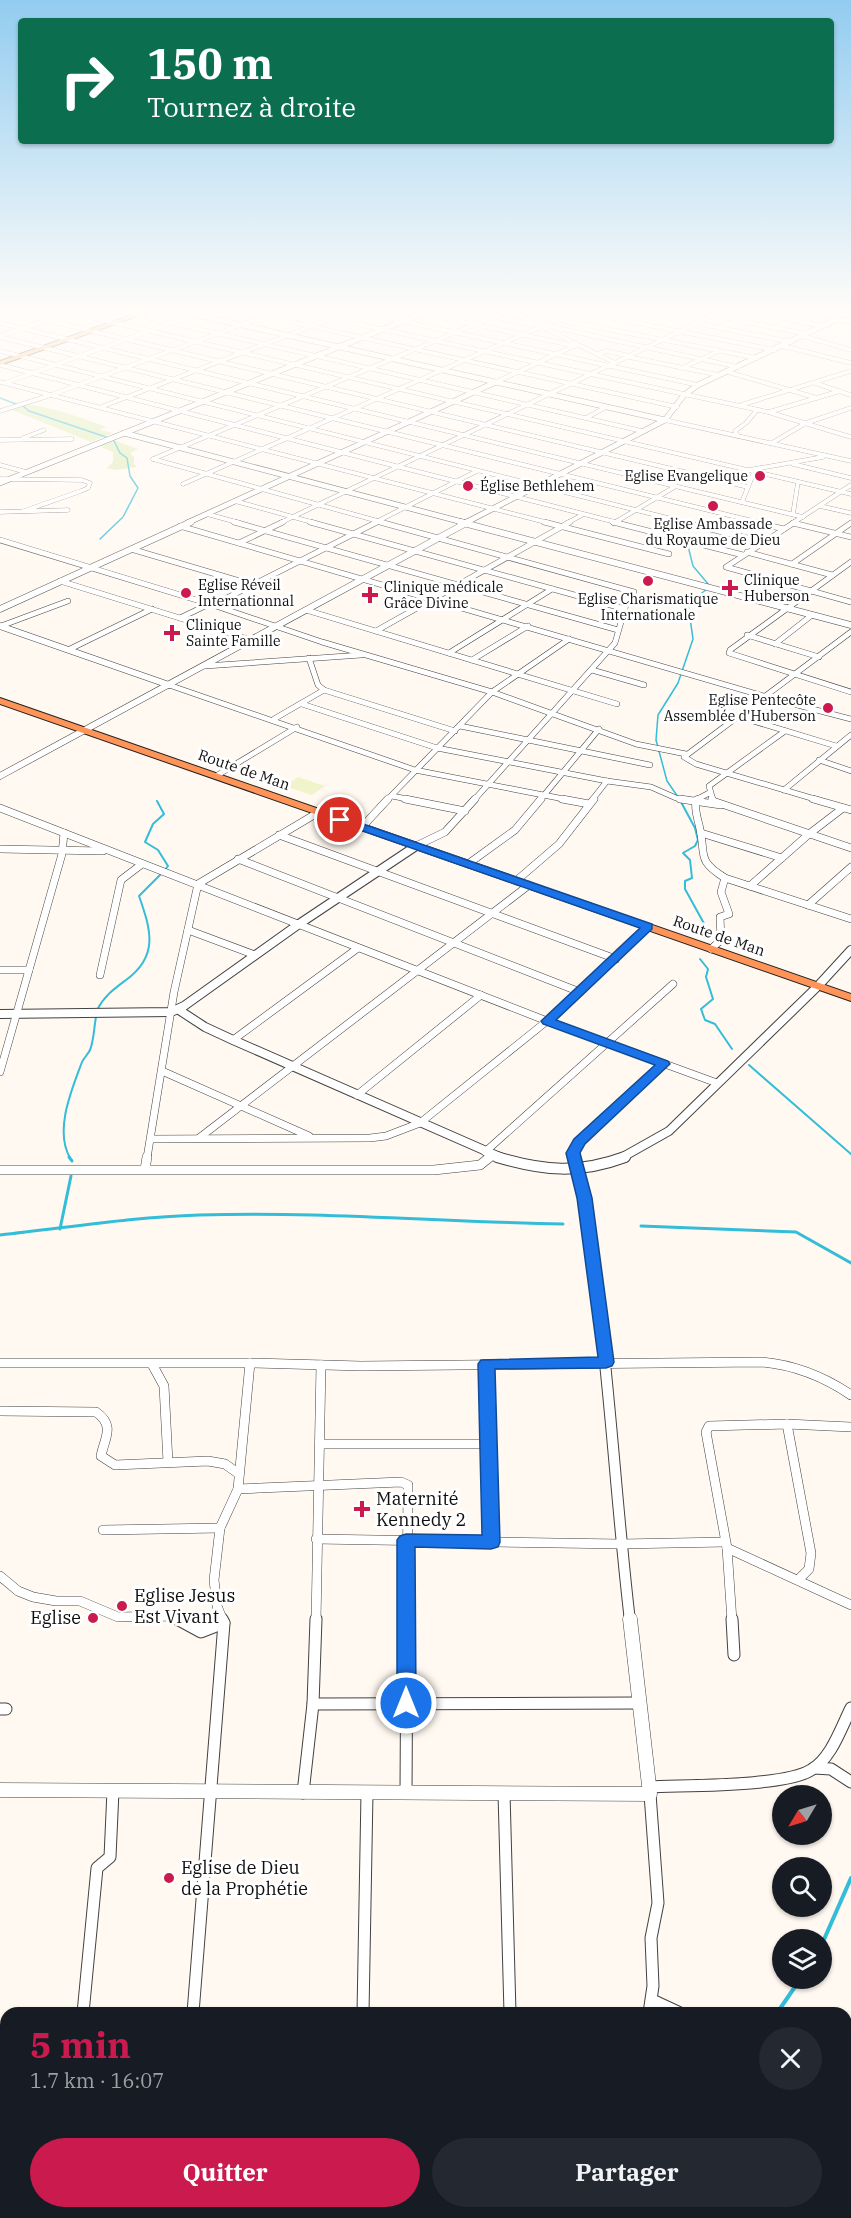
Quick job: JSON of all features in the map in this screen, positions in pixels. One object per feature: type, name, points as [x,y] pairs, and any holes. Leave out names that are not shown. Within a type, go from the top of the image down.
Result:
[{"type":"highway","name":"Route de Man","points":[[0,701],[851,998]]},
{"type":"street","points":[[114,412],[669,554]]},
{"type":"street","points":[[9,480],[176,412]]},
{"type":"street","points":[[179,412],[582,515],[832,575]]},
{"type":"street","points":[[241,412],[763,542]]},
{"type":"street","points":[[175,1011],[377,872],[417,846],[442,835],[592,670],[606,650],[615,643],[627,601],[633,593],[153,459],[263,412]]},
{"type":"street","points":[[305,412],[784,529]]},
{"type":"street","points":[[183,484],[346,412]]},
{"type":"street","points":[[368,412],[803,517]]},
{"type":"street","points":[[0,609],[432,412],[748,487]]},
{"type":"street","points":[[491,412],[851,494]]},
{"type":"street","points":[[239,543],[514,412]]},
{"type":"street","points":[[557,412],[642,431]]},
{"type":"street","points":[[586,418],[598,412]]},
{"type":"street","points":[[626,412],[851,461]]},
{"type":"street","points":[[0,776],[87,731],[414,551],[664,420],[672,412]]},
{"type":"street","points":[[738,436],[735,431],[756,412]]},
{"type":"street","points":[[768,412],[851,437]]},
{"type":"street","points":[[772,443],[806,423],[839,412]]},
{"type":"street","points":[[0,447],[44,430]]},
{"type":"street","points":[[124,433],[851,625]]},
{"type":"street","points":[[0,440],[72,439]]},
{"type":"street","points":[[747,470],[828,456]]},
{"type":"street","points":[[788,463],[851,478]]},
{"type":"street","points":[[0,465],[26,472]]},
{"type":"street","points":[[180,618],[253,585],[477,471]]},
{"type":"street","points":[[742,502],[754,472]]},
{"type":"street","points":[[0,481],[82,480],[90,483],[88,488],[81,492],[24,511]]},
{"type":"street","points":[[794,514],[798,482]]},
{"type":"street","points":[[851,485],[726,568],[851,602]]},
{"type":"street","points":[[614,523],[676,486]]},
{"type":"street","points":[[235,501],[625,609]]},
{"type":"street","points":[[820,506],[851,513]]},
{"type":"street","points":[[0,512],[68,510]]},
{"type":"street","points":[[207,514],[618,630]]},
{"type":"street","points":[[376,631],[582,515]]},
{"type":"street","points":[[793,523],[851,537]]},
{"type":"street","points":[[792,564],[851,523]]},
{"type":"street","points":[[180,526],[767,697],[851,719]]},
{"type":"street","points":[[0,540],[492,692],[553,712],[636,744],[686,754],[740,717],[851,632]]},
{"type":"street","points":[[131,549],[253,585]]},
{"type":"street","points":[[851,562],[747,635],[729,653],[851,692]]},
{"type":"street","points":[[60,581],[251,640]]},
{"type":"street","points":[[448,652],[552,589]]},
{"type":"street","points":[[1,626],[68,601]]},
{"type":"street","points":[[70,649],[152,609]]},
{"type":"street","points":[[306,610],[617,704]]},
{"type":"street","points":[[776,644],[812,615]]},
{"type":"street","points":[[1,626],[274,719],[415,770],[589,804]]},
{"type":"street","points":[[472,660],[528,626]]},
{"type":"street","points":[[747,635],[819,657]]},
{"type":"street","points":[[362,827],[492,692],[569,639]]},
{"type":"street","points":[[205,666],[369,654]]},
{"type":"street","points":[[309,658],[318,685],[324,690],[458,728],[650,765]]},
{"type":"street","points":[[592,670],[644,685]]},
{"type":"street","points":[[274,719],[324,690]]},
{"type":"street","points":[[302,704],[437,748],[654,788],[676,798],[721,805]]},
{"type":"street","points":[[740,717],[836,746]]},
{"type":"street","points":[[216,777],[297,727]]},
{"type":"street","points":[[468,864],[515,830],[599,729]]},
{"type":"street","points":[[785,731],[709,786],[712,801],[851,848]]},
{"type":"street","points":[[784,790],[851,735]]},
{"type":"street","points":[[686,754],[684,757],[687,760],[851,810]]},
{"type":"street","points":[[819,760],[851,771]]},
{"type":"street","points":[[516,881],[559,844],[607,781]]},
{"type":"street","points":[[696,800],[709,793]]},
{"type":"street","points":[[392,796],[465,811]]},
{"type":"street","points":[[696,800],[694,810],[701,833],[701,847],[710,867],[725,878],[851,918]]},
{"type":"street","points":[[0,808],[547,1021],[717,1083]]},
{"type":"street","points":[[750,886],[809,834],[843,808]]},
{"type":"street","points":[[145,1169],[175,1011],[180,957],[188,930],[192,900],[198,884],[319,812]]},
{"type":"street","points":[[701,833],[782,858]]},
{"type":"street","points":[[0,1072],[62,850],[64,834]]},
{"type":"street","points":[[279,834],[616,959]]},
{"type":"street","points":[[0,849],[114,852]]},
{"type":"street","points":[[238,859],[580,992]]},
{"type":"street","points":[[100,975],[121,880],[142,864]]},
{"type":"street","points":[[808,905],[851,867]]},
{"type":"street","points":[[711,949],[721,940],[720,917],[729,914],[721,896],[721,885],[725,878]]},
{"type":"street","points":[[199,1139],[529,885]]},
{"type":"street","points":[[151,1139],[370,1138],[386,1136],[420,1123],[547,1021],[648,927]]},
{"type":"street","points":[[188,930],[255,955]]},
{"type":"street","points":[[233,1041],[358,948]]},
{"type":"street","points":[[0,1014],[175,1011],[233,1041],[488,1154],[533,1168],[578,1170],[605,1164],[650,1145],[669,1131],[818,986],[851,950]]},
{"type":"street","points":[[0,970],[29,970]]},
{"type":"street","points":[[0,1170],[434,1170],[480,1165],[488,1154],[673,984]]},
{"type":"street","points":[[357,1095],[480,995]]},
{"type":"street","points":[[651,2007],[651,1938],[658,1903],[649,1790],[621,1544],[606,1362],[584,1198],[573,1153],[579,1142],[664,1064]]},
{"type":"street","points":[[162,1071],[314,1138]]},
{"type":"street","points":[[0,1363],[321,1365],[782,1363],[802,1368],[826,1379],[851,1395]]},
{"type":"street","points":[[193,2007],[208,1792],[224,1623],[214,1594],[220,1528],[238,1489],[250,1363]]},
{"type":"street","points":[[152,1364],[164,1386],[168,1462]]},
{"type":"street","points":[[486,1364],[491,1542]]},
{"type":"street","points":[[303,1792],[313,1704],[316,1539],[321,1444],[321,1365]]},
{"type":"street","points":[[0,1411],[96,1412],[104,1420],[108,1438],[101,1451],[101,1456],[109,1463],[115,1465],[217,1462],[239,1474]]},
{"type":"street","points":[[734,1655],[726,1545],[706,1432],[709,1426],[787,1424],[851,1427]]},
{"type":"street","points":[[787,1424],[811,1553],[811,1567],[808,1573],[798,1580]]},
{"type":"street","points":[[321,1444],[489,1444]]},
{"type":"street","points":[[238,1489],[319,1485],[405,1483],[408,1485],[406,1793]]},
{"type":"street","points":[[103,1530],[220,1528]]},
{"type":"street","points":[[316,1539],[726,1545],[851,1605]]},
{"type":"street","points":[[0,1576],[18,1591],[33,1597],[56,1601],[80,1601],[118,1617],[168,1616],[201,1632],[224,1623]]},
{"type":"street","points":[[313,1704],[640,1703]]},
{"type":"street","points":[[0,1790],[504,1793],[649,1790],[781,1779],[805,1775],[814,1768],[839,1732],[851,1708]]},
{"type":"street","points":[[814,1768],[831,1769],[851,1782]]},
{"type":"street","points":[[84,2007],[97,1868],[110,1857],[113,1791]]},
{"type":"street","points":[[363,2007],[367,1793]]},
{"type":"street","points":[[504,1793],[510,2007]]},
{"type":"street","points":[[652,2000],[667,2007]]},
{"type":"green space","points":[[16,412],[60,412],[106,427],[100,430],[113,433],[91,442]]},
{"type":"green space","points":[[114,440],[138,449],[130,453],[137,467],[116,470],[107,468],[113,462],[113,452],[99,446]]},
{"type":"green space","points":[[298,777],[325,786],[312,795],[285,786]]},
{"type":"waterway","points":[[31,412],[106,437]]},
{"type":"waterway","points":[[100,539],[123,517],[138,488],[130,476],[127,458],[120,453],[114,441]]},
{"type":"waterway","points":[[687,542],[693,566],[709,585]]},
{"type":"waterway","points":[[678,797],[667,781],[656,740],[658,715],[678,683],[693,639],[688,604],[707,589]]},
{"type":"waterway","points":[[157,801],[164,814],[153,824],[145,842],[158,850],[168,866],[164,871]]},
{"type":"waterway","points":[[681,802],[695,828],[698,840],[695,846],[683,853],[690,860],[692,878],[685,881],[685,889],[712,938]]},
{"type":"waterway","points":[[97,1010],[106,997],[137,971],[144,962],[148,952],[149,931],[139,896],[163,872]]},
{"type":"waterway","points":[[700,959],[708,969],[706,977],[713,999],[701,1009],[705,1020],[715,1024],[732,1049]]},
{"type":"waterway","points":[[70,1158],[64,1135],[66,1110],[82,1062],[91,1046],[96,1017]]},
{"type":"waterway","points":[[749,1065],[851,1154]]},
{"type":"waterway","points":[[69,1157],[72,1161]]},
{"type":"waterway","points":[[60,1228],[71,1176]]},
{"type":"waterway","points":[[60,1228],[174,1216],[244,1214],[563,1224]]},
{"type":"waterway","points":[[641,1226],[796,1232],[851,1263]]},
{"type":"waterway","points":[[0,1235],[60,1228]]},
{"type":"waterway","points":[[829,1929],[851,1878]]},
{"type":"waterway","points":[[781,2007],[793,1989]]},
{"type":"place","name":"Eglise Evangelique","points":[[760,476]]},
{"type":"place","name":"Église Bethlehem","points":[[468,486]]},
{"type":"place","name":"Eglise Ambassade du Royaume de Dieu","points":[[713,506]]},
{"type":"place","name":"Eglise Charismatique Internationale","points":[[648,581]]},
{"type":"place","name":"Clinique Huberson","points":[[730,588]]},
{"type":"place","name":"Eglise Réveil Internationnal","points":[[186,593]]},
{"type":"place","name":"Clinique médicale Grâce Divine","points":[[370,595]]},
{"type":"place","name":"Clinique Sainte Famille","points":[[172,633]]},
{"type":"place","name":"Eglise Pentecôte Assemblée d'Huberson","points":[[828,708]]},
{"type":"place","name":"Maternité Kennedy 2","points":[[362,1509]]},
{"type":"place","name":"Eglise Jesus Est Vivant","points":[[122,1606]]},
{"type":"place","name":"Eglise","points":[[93,1618]]},
{"type":"place","name":"Eglise de Dieu de la Prophétie","points":[[169,1878]]},
{"type":"route","points":[[340,820],[648,927],[547,1021],[664,1064],[579,1142],[573,1153],[584,1198],[606,1362],[486,1364],[491,1542],[406,1540],[406,1703]]}]
